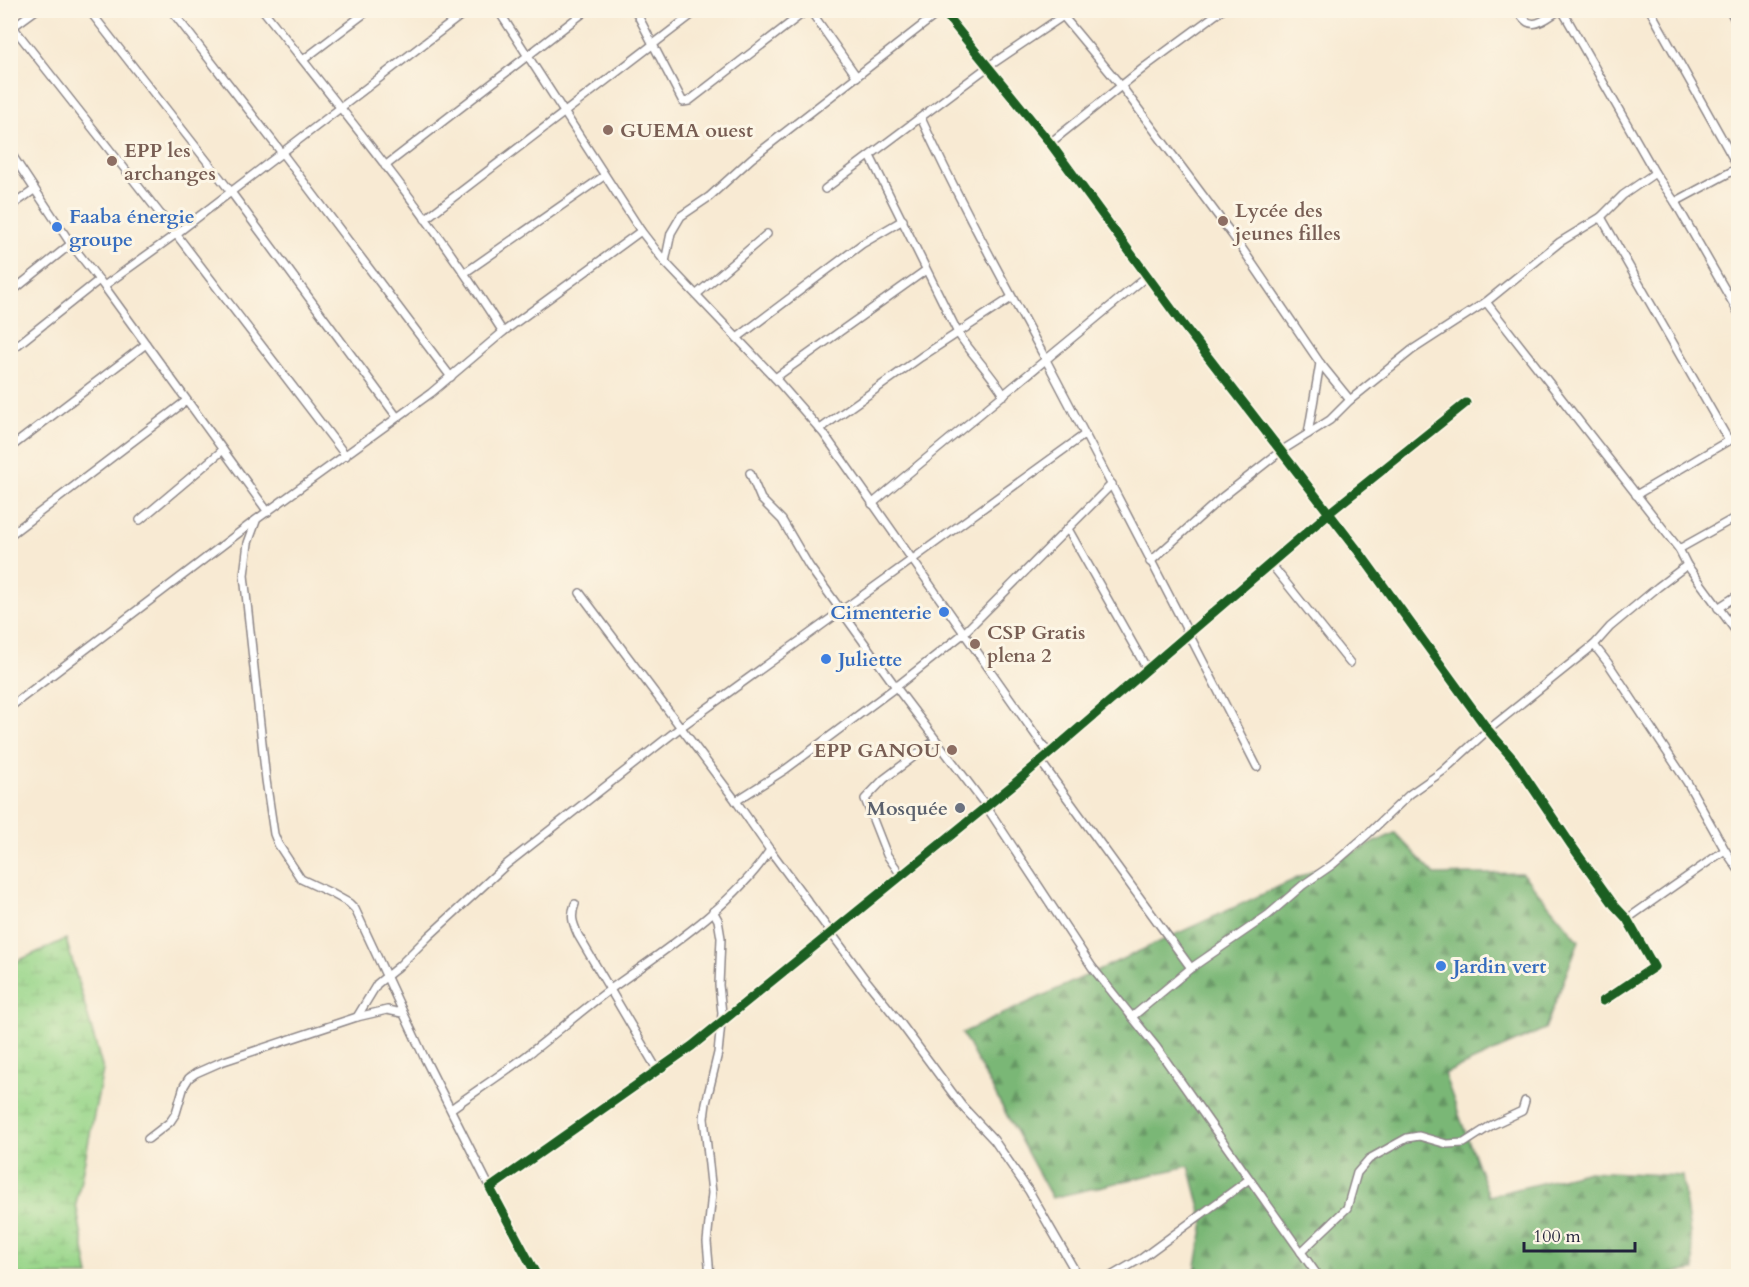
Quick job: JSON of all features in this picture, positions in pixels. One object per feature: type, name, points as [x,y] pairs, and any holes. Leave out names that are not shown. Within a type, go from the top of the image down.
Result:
[{"type":"street","points":[[36,10],[12,28],[176,234],[346,456]]},
{"type":"street","points":[[89,10],[231,192],[397,417]]},
{"type":"street","points":[[171,10],[451,377]]},
{"type":"street","points":[[303,60],[369,10]]},
{"type":"street","points":[[10,351],[101,283],[176,234],[468,10]]},
{"type":"street","points":[[498,10],[641,231],[665,262],[820,429],[1049,754]]},
{"type":"street","points":[[385,166],[587,10]]},
{"type":"street","points":[[635,10],[683,102],[689,101],[808,10],[857,77]]},
{"type":"street","points":[[425,219],[698,10]]},
{"type":"street","points":[[665,262],[671,233],[681,216],[709,197],[752,158],[942,10],[1050,143],[1147,276],[1329,513],[1488,730],[1519,766],[1572,846],[1627,919],[1654,967],[1603,1001]]},
{"type":"street","points":[[1050,143],[1146,66],[1222,10]]},
{"type":"street","points":[[1518,10],[1523,20],[1530,24],[1536,24],[1561,10],[1738,312]]},
{"type":"street","points":[[1650,10],[1738,167],[1675,202]]},
{"type":"street","points":[[1730,10],[1738,26]]},
{"type":"street","points":[[265,11],[466,272],[503,332]]},
{"type":"street","points":[[825,189],[1061,13],[1122,87],[1239,244],[1320,363],[1350,400]]},
{"type":"street","points":[[921,118],[1011,298],[1112,484],[1257,767]]},
{"type":"street","points":[[10,152],[71,244],[268,512]]},
{"type":"street","points":[[870,156],[958,333],[1004,395]]},
{"type":"street","points":[[1150,562],[1220,499],[1281,451],[1330,420],[1350,400],[1412,350],[1486,302],[1560,242],[1601,217],[1623,195],[1655,173]]},
{"type":"street","points":[[466,272],[604,177]]},
{"type":"street","points":[[10,207],[34,190]]},
{"type":"street","points":[[1601,217],[1729,441]]},
{"type":"street","points":[[737,338],[862,244],[903,220]]},
{"type":"street","points":[[10,707],[257,519],[451,377],[503,332],[641,231]]},
{"type":"street","points":[[697,294],[767,234]]},
{"type":"street","points":[[10,293],[71,244]]},
{"type":"street","points":[[775,378],[926,270]]},
{"type":"street","points":[[872,504],[1147,276]]},
{"type":"street","points":[[820,429],[1011,298]]},
{"type":"street","points":[[1486,302],[1678,549],[1687,565],[1738,634]]},
{"type":"street","points":[[15,444],[146,344]]},
{"type":"street","points":[[1308,434],[1320,363]]},
{"type":"street","points":[[10,535],[186,401]]},
{"type":"street","points":[[490,1188],[658,1071],[721,1022],[1041,762],[1329,513],[1466,403]]},
{"type":"street","points":[[357,1017],[377,984],[507,864],[681,727],[1084,435]]},
{"type":"street","points":[[1636,495],[1738,435]]},
{"type":"street","points":[[140,520],[223,450]]},
{"type":"street","points":[[750,473],[761,499],[782,520],[809,566],[896,687],[986,806],[1092,967],[1157,1048],[1248,1180],[1318,1276]]},
{"type":"street","points":[[736,801],[786,769],[963,634],[1112,484]]},
{"type":"street","points":[[1678,549],[1738,516]]},
{"type":"street","points":[[257,519],[248,543],[244,575],[264,770],[274,834],[301,879],[340,898],[355,909],[402,1013],[537,1276]]},
{"type":"street","points":[[1068,529],[1147,669]]},
{"type":"street","points":[[1271,564],[1350,663]]},
{"type":"street","points":[[1132,1017],[1191,968],[1268,915],[1303,885],[1332,865],[1410,794],[1443,771],[1488,730],[1594,645],[1610,627],[1687,565]]},
{"type":"street","points":[[580,592],[962,1106],[994,1140],[1029,1191],[1078,1276]]},
{"type":"street","points":[[1718,608],[1738,595]]},
{"type":"street","points":[[1594,645],[1687,782],[1738,869]]},
{"type":"street","points":[[901,875],[887,855],[865,799],[884,779],[932,743]]},
{"type":"street","points":[[1041,762],[1191,968]]},
{"type":"street","points":[[451,1109],[518,1062],[648,964],[750,878],[770,850]]},
{"type":"street","points":[[1627,919],[1725,850]]},
{"type":"street","points":[[575,904],[572,921],[658,1071]]},
{"type":"street","points":[[710,1276],[707,1242],[712,1193],[704,1118],[718,1053],[721,1022],[719,985],[721,938],[718,920],[713,911]]},
{"type":"street","points":[[148,1138],[170,1122],[176,1113],[184,1086],[196,1073],[221,1062],[357,1017],[387,1010],[402,1013]]},
{"type":"street","points":[[1301,1252],[1347,1208],[1357,1173],[1369,1159],[1407,1138],[1419,1136],[1447,1144],[1464,1143],[1492,1125],[1518,1114],[1525,1101]]},
{"type":"street","points":[[1111,1276],[1142,1258],[1248,1180]]},
{"type":"green space","points":[[1395,833],[1435,875],[1522,873],[1579,941],[1545,1029],[1444,1074],[1489,1196],[1589,1171],[1682,1176],[1695,1270],[1611,1278],[1527,1275],[1194,1276],[1204,1223],[1189,1166],[1052,1198],[962,1033]]},
{"type":"green space","points":[[66,939],[103,1070],[76,1204],[89,1276],[11,1276],[11,964]]},
{"type":"cycle path","points":[[942,10],[1050,143],[1181,322],[1359,552],[1488,730],[1514,760],[1572,846],[1614,905],[1627,919],[1654,967],[1603,1001]]},
{"type":"cycle path","points":[[537,1276],[490,1188],[692,1046],[1014,784],[1329,513],[1466,403]]},
{"type":"place","name":"GUEMA ouest","points":[[608,130]]},
{"type":"place","name":"EPP les archanges","points":[[112,161]]},
{"type":"place","name":"Lycée des jeunes filles","points":[[1223,221]]},
{"type":"place","name":"Faaba énergie groupe","points":[[57,227]]},
{"type":"place","name":"Cimenterie","points":[[944,612]]},
{"type":"place","name":"CSP Gratis plena 2","points":[[975,644]]},
{"type":"place","name":"Juliette","points":[[826,659]]},
{"type":"place","name":"EPP GANOU","points":[[952,750]]},
{"type":"place","name":"Mosquée","points":[[960,808]]},
{"type":"place","name":"Jardin vert","points":[[1441,966]]}]
